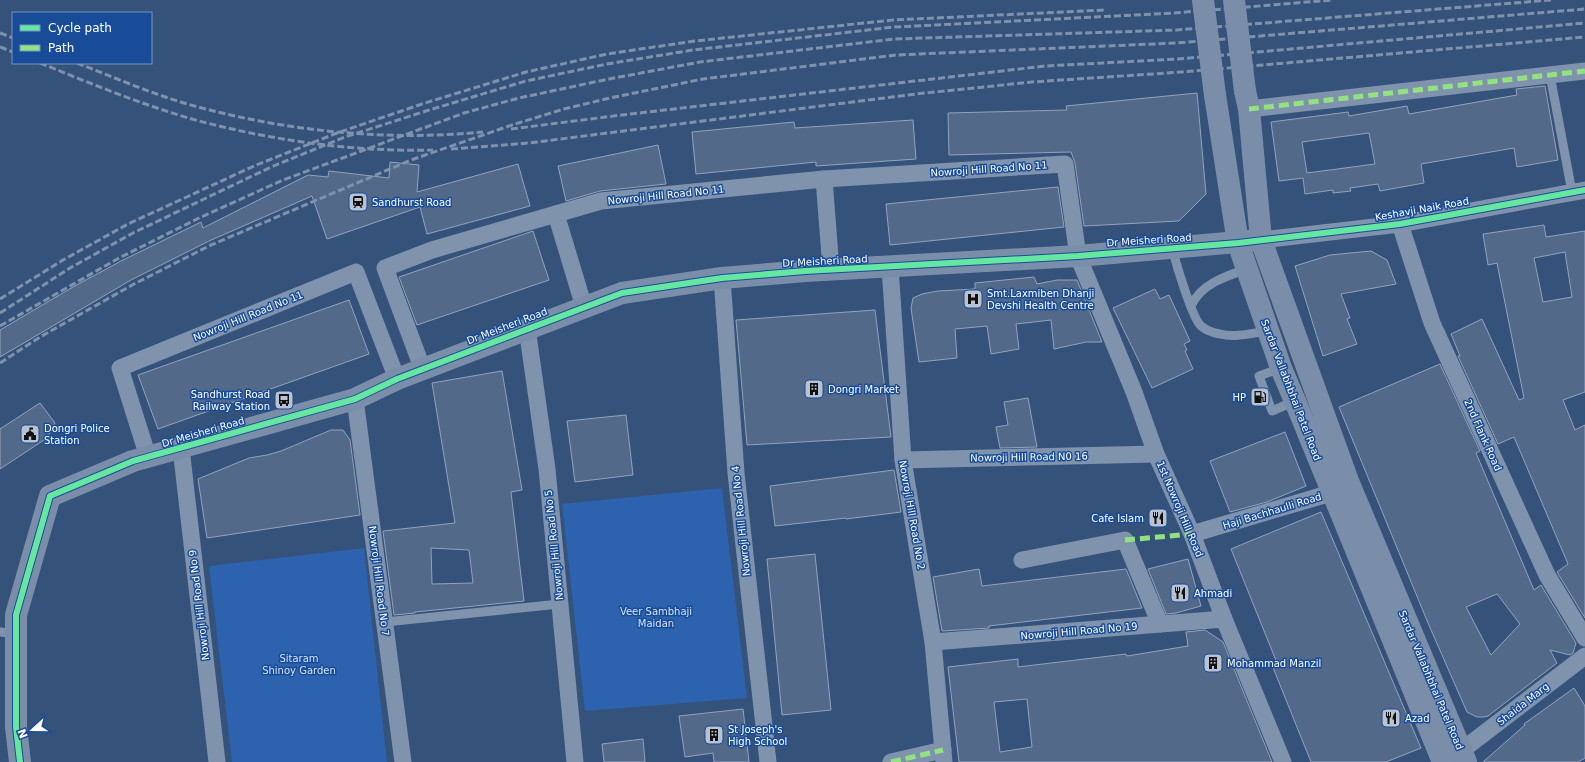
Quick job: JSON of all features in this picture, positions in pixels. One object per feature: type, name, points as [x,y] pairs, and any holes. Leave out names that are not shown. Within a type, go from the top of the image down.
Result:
[{"type":"main road","name":"Sardar Vallabhbhai Patel Road","points":[[1203,0],[1215,95],[1238,243],[1281,368],[1295,402],[1340,487],[1458,758]]},
{"type":"main road","name":"Sardar Vallabhbhai Patel Road","points":[[1234,0],[1247,100],[1261,240],[1340,487],[1443,762]]},
{"type":"main road","name":"Dr Meisheri Road","points":[[20,762],[8,633],[16,615],[50,496],[133,461],[356,399],[397,379],[527,328],[622,293],[722,278],[831,269],[1078,256],[1261,240]]},
{"type":"street","points":[[1247,100],[1585,71]]},
{"type":"street","name":"Nowroji Hill Road No 11","points":[[423,370],[385,268],[432,250],[601,201],[824,180],[1065,164]]},
{"type":"street","name":"1st Nowroji Hill Road","points":[[1065,164],[1078,256],[1134,392],[1156,454],[1192,534],[1224,619],[1283,762]]},
{"type":"street","points":[[824,180],[831,269]]},
{"type":"street","name":"Keshavji Naik Road","points":[[1261,240],[1400,224],[1578,191]]},
{"type":"street","points":[[556,214],[584,307]]},
{"type":"street","name":"2nd Flank Road","points":[[1400,224],[1436,330],[1547,575],[1585,638]]},
{"type":"street","name":"Nowroji Hill Road No 2","points":[[890,267],[903,460],[933,642],[943,756]]},
{"type":"street","name":"Nowroji Hill Road No 11","points":[[148,457],[120,368],[356,272],[397,379]]},
{"type":"street","name":"Nowroji Hill Road No 4","points":[[722,278],[736,473],[768,762]]},
{"type":"street","name":"Nowroji Hill Road No 5","points":[[527,328],[547,469],[575,762]]},
{"type":"street","name":"Nowroji Hill Road No 7","points":[[356,399],[403,762]]},
{"type":"street","name":"Nowroji Hill Road No 9","points":[[181,448],[217,762]]},
{"type":"street","name":"Nowroji Hill Road N0 16","points":[[903,460],[1156,454]]},
{"type":"street","name":"Haji Bachhaulli Road","points":[[1192,534],[1340,487]]},
{"type":"street","points":[[1022,560],[1125,540],[1160,624]]},
{"type":"street","name":"Nowroji Hill Road No 19","points":[[933,642],[1224,619]]},
{"type":"street","name":"Shaida Marg","points":[[1458,758],[1585,656]]},
{"type":"street","points":[[891,762],[943,756]]},
{"type":"lane","points":[[1550,75],[1578,191]]},
{"type":"lane","points":[[1172,248],[1191,306],[1200,325],[1221,335],[1268,331]]},
{"type":"lane","points":[[1191,306],[1195,296],[1207,287],[1225,277],[1247,269]]},
{"type":"lane","points":[[385,622],[560,604]]},
{"type":"green space","name":"Veer Sambhaji Maidan","points":[[722,488],[747,698],[585,711],[562,504]]},
{"type":"green space","name":"Sitaram Shinoy Garden","points":[[364,548],[387,762],[232,762],[209,566]]},
{"type":"building","points":[[1545,86],[1558,160],[1517,167],[1514,148],[1421,164],[1424,183],[1380,191],[1378,184],[1350,188],[1351,191],[1333,193],[1333,190],[1305,194],[1303,178],[1279,181],[1271,122],[1348,112],[1349,116],[1407,106],[1409,114],[1517,95],[1516,89]],"holes":[[[1369,133],[1375,164],[1307,173],[1302,142]]]},
{"type":"building","points":[[1197,93],[1206,194],[1179,221],[1084,226],[1075,163],[1071,152],[949,155],[948,113],[1067,110],[1066,106]]},
{"type":"building","points":[[913,120],[916,159],[816,166],[816,162],[696,174],[692,132],[794,122],[795,128]]},
{"type":"building","points":[[658,145],[666,184],[600,191],[566,201],[558,166]]},
{"type":"building","points":[[390,162],[419,165],[417,192],[518,164],[530,206],[427,234],[420,207],[327,239],[312,196],[209,241],[131,280],[0,357],[0,330],[121,261],[201,222],[203,228],[308,175],[328,177],[329,171],[389,178]]},
{"type":"building","points":[[1058,187],[1064,227],[890,245],[886,204]]},
{"type":"building","points":[[1544,225],[1546,237],[1585,231],[1585,392],[1563,400],[1575,430],[1585,425],[1585,618],[1557,572],[1568,564],[1514,437],[1498,444],[1458,356],[1460,356],[1451,334],[1482,319],[1519,400],[1524,398],[1497,263],[1488,265],[1483,234]],"holes":[[[1565,252],[1572,297],[1543,302],[1534,258]]]},
{"type":"building","points":[[533,231],[549,280],[417,325],[399,277]]},
{"type":"building","points":[[1371,251],[1387,260],[1396,284],[1341,294],[1350,318],[1347,319],[1357,344],[1323,356],[1295,266],[1330,255]]},
{"type":"building","points":[[1034,277],[1037,284],[1057,280],[1077,280],[1102,342],[1086,342],[1054,349],[1051,320],[1016,324],[1019,349],[991,354],[987,326],[955,329],[957,358],[919,362],[911,308],[913,298],[922,294],[938,291],[975,289],[975,283]]},
{"type":"building","points":[[1155,289],[1160,299],[1169,295],[1190,341],[1184,344],[1187,350],[1185,351],[1193,369],[1152,388],[1113,308]]},
{"type":"building","points":[[349,300],[369,354],[158,429],[138,375]]},
{"type":"building","name":"Dongri Market","points":[[875,310],[891,437],[747,445],[736,320]]},
{"type":"building","points":[[1440,364],[1480,451],[1476,453],[1534,590],[1541,585],[1576,643],[1573,653],[1570,655],[1550,650],[1557,663],[1488,716],[1477,717],[1467,712],[1428,623],[1339,407]],"holes":[[[1497,594],[1520,624],[1491,655],[1466,607]]]},
{"type":"building","points":[[502,371],[522,490],[511,492],[524,601],[394,615],[383,531],[455,523],[432,383]],"holes":[[[431,548],[469,550],[473,583],[432,584]]]},
{"type":"building","points":[[1028,398],[1037,447],[1000,448],[996,427],[1008,425],[1004,402]]},
{"type":"building","points":[[40,403],[55,423],[47,438],[0,469],[0,429]]},
{"type":"building","points":[[626,415],[633,475],[575,482],[567,421]]},
{"type":"building","points":[[331,430],[343,430],[350,440],[360,515],[207,538],[198,479],[249,458],[281,451]]},
{"type":"building","points":[[1285,432],[1306,486],[1267,502],[1230,512],[1210,461]]},
{"type":"building","points":[[894,470],[901,512],[775,526],[770,486]]},
{"type":"building","points":[[1321,512],[1421,748],[1386,762],[1311,762],[1272,665],[1277,663],[1231,549]]},
{"type":"building","points":[[815,554],[831,710],[782,715],[767,559]]},
{"type":"building","points":[[1188,559],[1201,606],[1176,613],[1166,614],[1148,569]]},
{"type":"building","points":[[979,569],[982,586],[1126,569],[1142,608],[989,626],[989,628],[942,631],[933,577]]},
{"type":"building","points":[[1205,630],[1223,642],[1272,762],[959,762],[948,667],[1018,659],[1018,667],[1126,654],[1127,656],[1188,646],[1186,632]],"holes":[[[1027,699],[1032,747],[1000,752],[994,702]]]},
{"type":"building","points":[[1574,688],[1585,706],[1585,758],[1578,762],[1483,762],[1525,725],[1524,724]]},
{"type":"building","name":"St Joseph's High School","points":[[743,709],[749,762],[714,762],[713,753],[685,757],[679,716]]},
{"type":"building","points":[[643,739],[645,762],[604,762],[602,744]]},
{"type":"railway","points":[[0,313],[70,268],[133,233],[271,167],[345,137],[526,81],[607,64],[693,50],[894,27],[1174,13],[1332,0]]},
{"type":"railway","points":[[0,326],[119,258],[199,218],[283,180],[464,113],[519,98],[609,79],[700,62],[894,39],[1177,30],[1551,0]]},
{"type":"railway","points":[[0,363],[40,337],[134,284],[211,245],[411,160],[512,125],[564,109],[610,98],[703,79],[896,55],[1176,43],[1585,9]]},
{"type":"railway","points":[[0,299],[63,260],[128,224],[254,166],[337,133],[425,103],[526,72],[607,54],[695,41],[893,20],[1105,10]]},
{"type":"railway","points":[[511,129],[1045,66],[1178,59],[1585,23]]},
{"type":"railway","points":[[0,33],[12,38]]},
{"type":"railway","points":[[451,149],[529,143],[916,94],[1032,82],[1182,72],[1585,37]]},
{"type":"railway","points":[[0,47],[12,52]]},
{"type":"railway","points":[[43,64],[159,109],[228,128],[315,144],[374,149],[433,150]]},
{"type":"railway","points":[[80,64],[186,104],[236,116],[306,129],[377,135],[448,135],[483,132]]},
{"type":"marked path","points":[[1249,109],[1585,71]]},
{"type":"marked path","points":[[1125,540],[1192,534]]},
{"type":"marked path","points":[[891,762],[943,750]]},
{"type":"cycle path","points":[[20,762],[16,727],[16,615],[50,496],[133,461],[355,399],[397,379],[622,293],[722,278],[805,271],[1078,256],[1238,243],[1400,224],[1585,190]]},
{"type":"place","name":"Sandhurst Road","points":[[358,202]]},
{"type":"place","name":"Smt.Laxmiben Dhanji Devshi Health Centre","points":[[973,299]]},
{"type":"place","name":"Dongri Market","points":[[814,389]]},
{"type":"place","name":"HP","points":[[1260,397]]},
{"type":"place","name":"Sandhurst Road Railway Station","points":[[284,400]]},
{"type":"place","name":"Dongri Police Station","points":[[30,434]]},
{"type":"place","name":"Cafe Islam","points":[[1158,518]]},
{"type":"place","name":"Ahmadi","points":[[1180,593]]},
{"type":"place","name":"Mohammad Manzil","points":[[1213,663]]},
{"type":"place","name":"Azad","points":[[1391,718]]},
{"type":"place","name":"St Joseph's High School","points":[[714,735]]}]
